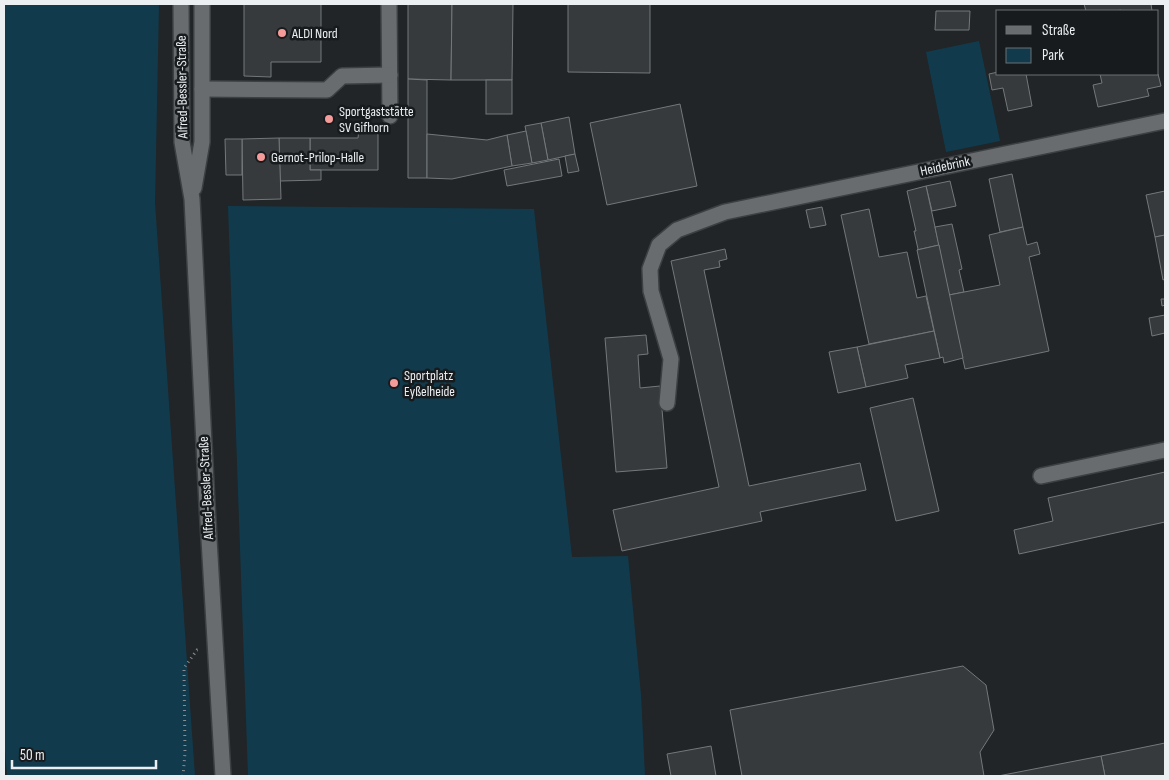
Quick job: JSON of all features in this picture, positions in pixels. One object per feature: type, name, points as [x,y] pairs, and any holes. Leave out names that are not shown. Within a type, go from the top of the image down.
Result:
[{"type":"street","name":"Alfred-Bessler-Straße","points":[[181,4],[182,142],[192,199],[198,344],[223,776]]},
{"type":"street","name":"Alfred-Bessler-Straße","points":[[192,199],[202,142],[202,4]]},
{"type":"street","points":[[389,4],[390,116]]},
{"type":"street","points":[[202,89],[327,90],[342,76],[390,74]]},
{"type":"street","name":"Heidebrink","points":[[667,403],[671,359],[651,291],[650,268],[659,245],[677,230],[725,212],[1165,121]]},
{"type":"street","points":[[1040,476],[1165,450]]},
{"type":"path","points":[[183,776],[185,753],[184,668],[196,650],[215,646]]},
{"type":"green space","points":[[4,4],[159,4],[155,203],[195,776],[7,776],[4,736]]},
{"type":"green space","points":[[979,41],[1000,141],[946,152],[926,52]]},
{"type":"green space","name":"Sportplatz Eyßelheide","points":[[228,206],[534,209],[572,557],[628,556],[641,695],[645,776],[248,776]]},
{"type":"building","name":"ALDI Nord","points":[[244,4],[321,4],[321,62],[271,62],[271,77],[244,76]]},
{"type":"building","points":[[408,4],[452,4],[451,80],[408,79]]},
{"type":"building","points":[[452,4],[513,4],[512,80],[451,80]]},
{"type":"building","points":[[568,4],[650,4],[650,73],[568,72]]},
{"type":"building","points":[[1084,4],[1151,4],[1152,10],[1121,10],[1086,10]]},
{"type":"building","points":[[936,11],[970,11],[969,30],[935,30]]},
{"type":"building","points":[[996,72],[996,75],[1026,75],[1032,106],[1008,111],[1003,88],[992,90],[989,74]]},
{"type":"building","points":[[1100,75],[1158,75],[1161,86],[1147,89],[1149,96],[1098,107],[1093,85],[1102,83]]},
{"type":"building","points":[[408,79],[427,80],[427,178],[408,178]]},
{"type":"building","points":[[486,80],[512,80],[512,114],[486,114]]},
{"type":"building","points":[[680,104],[697,186],[607,205],[590,123]]},
{"type":"building","points":[[569,117],[575,154],[548,160],[541,123]]},
{"type":"building","points":[[541,123],[548,160],[532,163],[525,126]]},
{"type":"building","points":[[359,129],[378,129],[378,170],[310,170],[310,138],[358,138]]},
{"type":"building","points":[[526,131],[532,163],[512,166],[507,135]]},
{"type":"building","points":[[427,134],[487,140],[507,135],[512,166],[452,179],[427,178]]},
{"type":"building","points":[[279,138],[310,138],[310,170],[321,170],[321,180],[280,181]]},
{"type":"building","name":"Gernot-Prilop-Halle","points":[[279,138],[281,199],[243,200],[242,139]]},
{"type":"building","points":[[225,139],[242,139],[242,175],[226,175]]},
{"type":"building","points":[[575,154],[579,171],[568,173],[565,156]]},
{"type":"building","points":[[559,159],[562,176],[507,186],[504,170]]},
{"type":"building","points":[[1012,174],[1023,227],[1000,232],[989,179]]},
{"type":"building","points":[[950,181],[956,206],[932,211],[926,186]]},
{"type":"building","points":[[926,186],[939,245],[917,250],[914,231],[916,231],[907,191]]},
{"type":"building","points":[[1165,191],[1165,235],[1155,237],[1146,195]]},
{"type":"building","points":[[822,207],[826,225],[810,228],[806,210]]},
{"type":"building","points":[[869,209],[879,257],[907,252],[917,298],[926,296],[934,331],[869,344],[841,215]]},
{"type":"building","points":[[952,224],[962,269],[959,270],[964,292],[949,295],[935,227]]},
{"type":"building","points":[[1023,227],[1027,245],[1037,242],[1040,254],[1029,257],[1049,351],[965,369],[949,295],[1000,285],[989,235]]},
{"type":"building","points":[[1165,235],[1165,279],[1163,280],[1155,237]]},
{"type":"building","points":[[939,245],[963,358],[944,363],[943,357],[940,358],[917,250]]},
{"type":"building","points":[[725,249],[727,259],[719,261],[720,267],[704,270],[749,486],[860,463],[866,490],[760,512],[762,521],[622,551],[613,510],[719,487],[671,261]]},
{"type":"building","points":[[1161,299],[1165,299],[1165,305],[1162,306]]},
{"type":"building","points":[[1165,315],[1165,333],[1152,336],[1149,318]]},
{"type":"building","points":[[934,331],[940,358],[905,365],[908,378],[866,387],[857,347]]},
{"type":"building","points":[[646,335],[648,354],[638,355],[640,388],[660,386],[667,468],[616,472],[605,338]]},
{"type":"building","points":[[857,347],[866,387],[838,393],[829,352]]},
{"type":"building","points":[[913,398],[939,511],[896,521],[870,408]]},
{"type":"building","points":[[1165,472],[1165,522],[1019,554],[1014,530],[1053,521],[1048,498]]},
{"type":"building","points":[[963,666],[986,685],[994,730],[980,752],[984,776],[742,776],[730,710]]},
{"type":"building","points":[[1165,743],[1165,776],[1105,776],[1101,756]]},
{"type":"building","points":[[711,746],[716,776],[671,776],[667,754]]},
{"type":"building","points":[[1101,756],[1105,776],[998,776]]},
{"type":"place","name":"ALDI Nord","points":[[282,33]]},
{"type":"place","name":"Sportgaststätte SV Gifhorn","points":[[329,119]]},
{"type":"place","name":"Gernot-Prilop-Halle","points":[[261,157]]},
{"type":"place","name":"Sportplatz Eyßelheide","points":[[394,383]]}]
